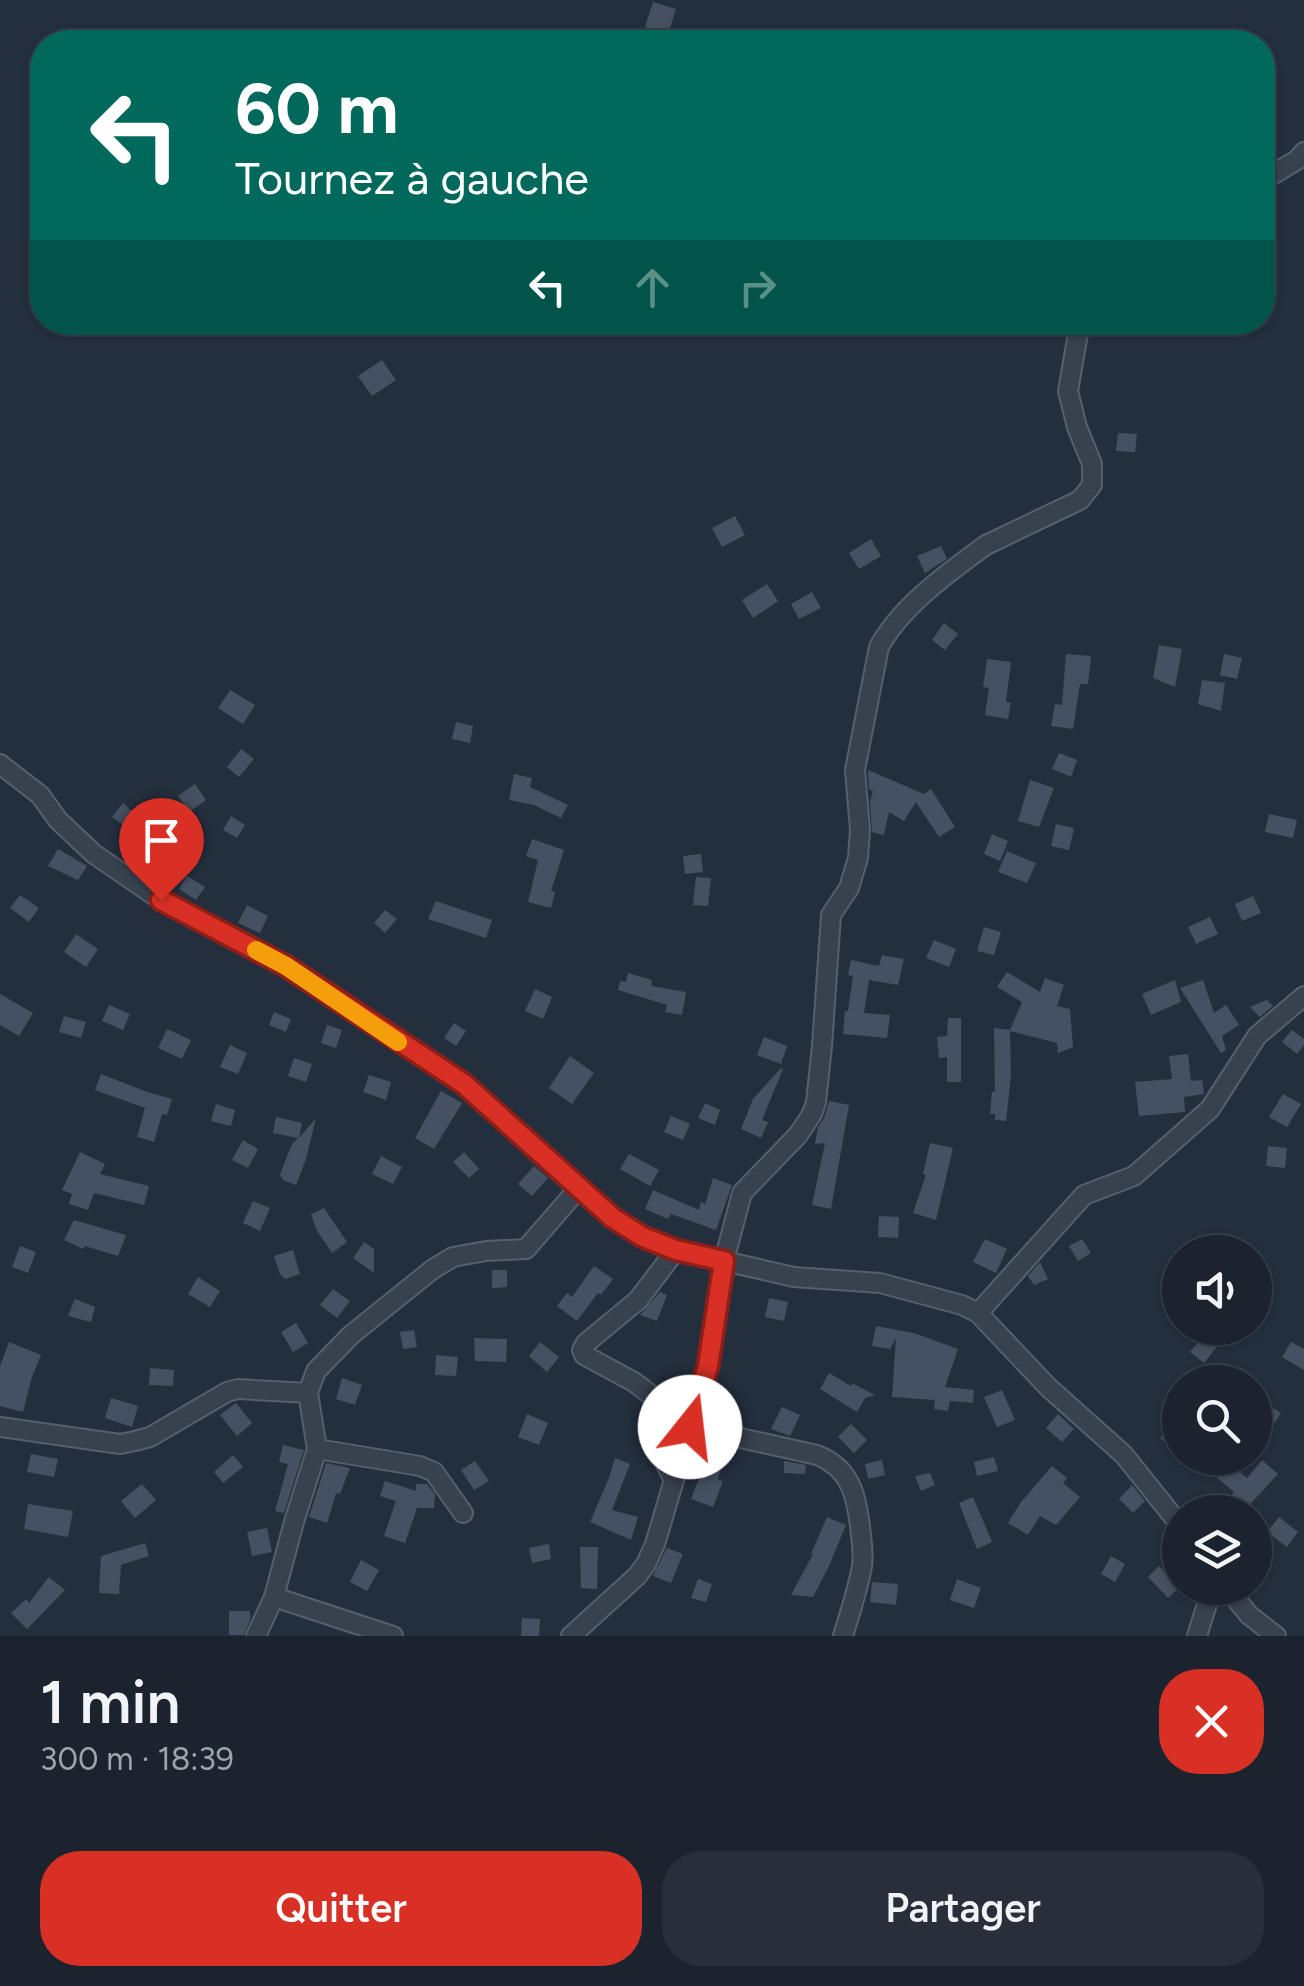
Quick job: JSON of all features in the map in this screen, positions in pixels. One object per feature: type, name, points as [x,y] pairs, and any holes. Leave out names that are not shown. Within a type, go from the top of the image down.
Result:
[{"type":"street","points":[[1275,174],[1304,152]]},
{"type":"street","points":[[571,1636],[646,1564],[708,1366],[724,1261],[746,1187],[798,1135],[816,1102],[831,916],[849,888],[858,858],[860,830],[854,770],[879,647],[923,594],[986,544],[1080,500],[1092,484],[1092,464],[1068,391],[1078,335]]},
{"type":"street","points":[[0,764],[40,795],[58,820],[108,864],[180,912],[286,966],[464,1084],[578,1189],[643,1237],[676,1250],[794,1278],[880,1283],[978,1313],[1048,1388],[1124,1455],[1162,1502]]},
{"type":"street","points":[[978,1313],[1084,1195],[1134,1176],[1210,1109],[1257,1036],[1304,996]]},
{"type":"street","points":[[256,1636],[274,1597],[317,1449],[308,1392],[316,1372],[341,1344],[453,1257],[526,1249],[578,1189]]},
{"type":"street","points":[[674,1480],[658,1449],[664,1410],[660,1402],[634,1382],[584,1355],[582,1350],[632,1306],[676,1250]]},
{"type":"street","points":[[0,1428],[120,1444],[150,1437],[226,1392],[308,1392]]},
{"type":"street","points":[[690,1427],[817,1454],[829,1459],[852,1485],[863,1554],[842,1636]]},
{"type":"street","points":[[317,1449],[420,1466],[434,1472],[463,1513]]},
{"type":"street","points":[[274,1597],[393,1636]]},
{"type":"street","points":[[1196,1636],[1206,1605]]},
{"type":"street","points":[[1241,1605],[1276,1636]]},
{"type":"building","points":[[653,2],[676,9],[669,30],[645,27]]},
{"type":"building","points":[[382,360],[396,380],[372,396],[358,376]]},
{"type":"building","points":[[1118,433],[1137,434],[1135,452],[1116,451]]},
{"type":"building","points":[[735,516],[745,535],[722,547],[712,528]]},
{"type":"building","points":[[871,539],[881,556],[859,569],[849,553]]},
{"type":"building","points":[[941,546],[947,559],[925,573],[917,556]]},
{"type":"building","points":[[767,584],[778,601],[753,618],[742,600]]},
{"type":"building","points":[[812,592],[821,608],[799,619],[791,604]]},
{"type":"building","points":[[944,623],[958,634],[945,650],[932,640]]},
{"type":"building","points":[[1159,645],[1182,649],[1175,687],[1153,678]]},
{"type":"building","points":[[1066,654],[1091,656],[1088,684],[1080,684],[1073,729],[1051,726],[1055,704],[1062,705]]},
{"type":"building","points":[[1224,654],[1242,658],[1237,679],[1220,675]]},
{"type":"building","points":[[987,659],[1011,662],[1008,719],[985,715],[989,688],[983,687]]},
{"type":"building","points":[[1202,680],[1225,683],[1221,711],[1198,704]]},
{"type":"building","points":[[230,690],[255,705],[243,724],[218,708]]},
{"type":"building","points":[[456,722],[473,726],[470,743],[452,739]]},
{"type":"building","points":[[241,749],[254,759],[239,777],[227,767]]},
{"type":"building","points":[[1059,753],[1077,760],[1071,777],[1052,769]]},
{"type":"building","points":[[868,770],[924,794],[931,789],[955,827],[939,837],[916,802],[904,821],[889,812],[884,835],[872,832],[873,791],[869,789]]},
{"type":"building","points":[[514,774],[532,778],[530,787],[568,805],[561,818],[534,805],[509,800]]},
{"type":"building","points":[[1030,780],[1054,788],[1039,827],[1018,821]]},
{"type":"building","points":[[195,784],[206,800],[189,812],[178,796]]},
{"type":"building","points":[[123,803],[156,833],[142,848],[128,834],[131,831],[112,817]]},
{"type":"building","points":[[1269,814],[1297,820],[1293,838],[1265,832]]},
{"type":"building","points":[[231,816],[245,825],[237,838],[223,830]]},
{"type":"building","points":[[1056,824],[1074,828],[1069,850],[1051,846]]},
{"type":"building","points":[[992,834],[1008,841],[1000,861],[984,854]]},
{"type":"building","points":[[532,839],[564,850],[551,891],[555,892],[551,908],[528,902],[538,860],[526,856]]},
{"type":"building","points":[[58,849],[87,866],[78,880],[48,866]]},
{"type":"building","points":[[1007,851],[1036,863],[1027,883],[998,872]]},
{"type":"building","points":[[701,854],[703,872],[685,874],[683,856]]},
{"type":"building","points":[[187,876],[205,887],[196,900],[179,889]]},
{"type":"building","points":[[696,877],[711,878],[708,906],[693,905]]},
{"type":"building","points":[[20,895],[39,908],[29,922],[10,908]]},
{"type":"building","points":[[1253,896],[1261,913],[1242,921],[1235,904]]},
{"type":"building","points":[[436,901],[492,920],[486,938],[428,919]]},
{"type":"building","points":[[247,905],[268,916],[260,933],[238,923]]},
{"type":"building","points":[[385,910],[397,919],[385,933],[374,923]]},
{"type":"building","points":[[1210,917],[1218,934],[1196,944],[1188,927]]},
{"type":"building","points":[[984,927],[1001,932],[994,955],[977,951]]},
{"type":"building","points":[[76,934],[98,949],[86,967],[64,952]]},
{"type":"building","points":[[934,940],[956,949],[949,967],[926,958]]},
{"type":"building","points":[[882,955],[904,959],[898,985],[869,980],[864,1013],[890,1015],[887,1038],[843,1034],[853,976],[848,975],[851,960],[879,966]]},
{"type":"building","points":[[1007,972],[1040,992],[1045,978],[1064,985],[1057,1006],[1070,1009],[1073,1047],[1058,1053],[1057,1043],[1010,1031],[1006,1121],[995,1120],[995,1114],[990,1114],[995,1092],[994,1028],[1010,1030],[1022,1002],[997,987]]},
{"type":"building","points":[[628,973],[652,980],[651,986],[686,992],[682,1015],[665,1012],[667,1005],[618,990]]},
{"type":"building","points":[[1175,980],[1181,1002],[1151,1015],[1142,994]]},
{"type":"building","points":[[1203,980],[1214,1013],[1226,1005],[1239,1025],[1222,1036],[1226,1050],[1221,1053],[1180,988]]},
{"type":"building","points":[[535,989],[552,997],[543,1019],[525,1011]]},
{"type":"building","points":[[0,994],[33,1013],[19,1036],[0,1025]]},
{"type":"building","points":[[1267,1000],[1273,1006],[1260,1017],[1250,1007]]},
{"type":"building","points":[[109,1005],[130,1014],[123,1030],[102,1021]]},
{"type":"building","points":[[274,1012],[291,1019],[286,1032],[269,1025]]},
{"type":"building","points":[[64,1016],[86,1022],[81,1038],[59,1032]]},
{"type":"building","points":[[948,1018],[961,1018],[961,1082],[947,1082],[947,1057],[939,1058],[937,1037],[947,1036]]},
{"type":"building","points":[[454,1023],[466,1031],[456,1046],[444,1038]]},
{"type":"building","points":[[327,1025],[342,1030],[336,1048],[321,1043]]},
{"type":"building","points":[[167,1029],[191,1040],[182,1059],[158,1048]]},
{"type":"building","points":[[1292,1030],[1304,1039],[1297,1054],[1282,1042]]},
{"type":"building","points":[[764,1037],[787,1046],[781,1064],[757,1055]]},
{"type":"building","points":[[230,1045],[247,1053],[238,1074],[220,1067]]},
{"type":"building","points":[[1188,1054],[1191,1081],[1202,1080],[1204,1094],[1184,1097],[1185,1112],[1139,1116],[1135,1082],[1172,1079],[1169,1056]]},
{"type":"building","points":[[570,1056],[594,1073],[572,1104],[549,1088]]},
{"type":"building","points":[[294,1058],[312,1064],[306,1082],[288,1076]]},
{"type":"building","points":[[781,1068],[762,1120],[768,1122],[761,1138],[741,1129],[753,1099]]},
{"type":"building","points":[[101,1074],[172,1099],[167,1115],[162,1114],[154,1142],[137,1137],[145,1108],[95,1090]]},
{"type":"building","points":[[369,1075],[391,1082],[386,1100],[363,1092]]},
{"type":"building","points":[[441,1091],[462,1103],[434,1149],[415,1138]]},
{"type":"building","points":[[1283,1094],[1301,1104],[1287,1127],[1269,1117]]},
{"type":"building","points":[[829,1101],[849,1105],[831,1209],[812,1205],[825,1143],[815,1144]]},
{"type":"building","points":[[705,1103],[720,1110],[715,1125],[698,1118]]},
{"type":"building","points":[[216,1104],[235,1110],[231,1126],[211,1121]]},
{"type":"building","points":[[671,1116],[690,1124],[683,1140],[664,1132]]},
{"type":"building","points":[[276,1117],[302,1123],[299,1138],[316,1118],[296,1185],[280,1175],[298,1138],[273,1133]]},
{"type":"building","points":[[243,1140],[258,1149],[248,1168],[232,1160]]},
{"type":"building","points":[[930,1143],[953,1148],[936,1220],[913,1213],[926,1175],[923,1174]]},
{"type":"building","points":[[1268,1146],[1287,1148],[1285,1168],[1266,1166]]},
{"type":"building","points":[[80,1152],[105,1164],[100,1174],[149,1186],[144,1205],[94,1193],[88,1210],[69,1204],[72,1194],[62,1190]]},
{"type":"building","points":[[464,1152],[479,1169],[469,1178],[453,1162]]},
{"type":"building","points":[[629,1154],[659,1170],[650,1186],[620,1169]]},
{"type":"building","points":[[381,1156],[402,1167],[393,1184],[372,1174]]},
{"type":"building","points":[[534,1166],[548,1178],[532,1196],[518,1184]]},
{"type":"building","points":[[713,1178],[732,1185],[716,1230],[671,1214],[668,1219],[645,1209],[653,1190],[699,1210],[701,1202],[705,1204]]},
{"type":"building","points":[[253,1201],[270,1208],[260,1231],[243,1223]]},
{"type":"building","points":[[324,1208],[347,1242],[332,1253],[311,1214]]},
{"type":"building","points":[[879,1216],[899,1217],[898,1238],[878,1237]]},
{"type":"building","points":[[74,1220],[126,1235],[118,1256],[85,1246],[83,1249],[64,1240]]},
{"type":"building","points":[[985,1239],[1007,1249],[996,1273],[973,1262]]},
{"type":"building","points":[[1082,1239],[1091,1253],[1078,1261],[1069,1246]]},
{"type":"building","points":[[364,1242],[374,1249],[374,1273],[353,1258]]},
{"type":"building","points":[[20,1246],[36,1252],[28,1273],[12,1267]]},
{"type":"building","points":[[293,1250],[300,1274],[285,1279],[274,1256]]},
{"type":"building","points":[[1040,1262],[1048,1279],[1034,1285],[1028,1276]]},
{"type":"building","points":[[594,1266],[613,1279],[577,1321],[557,1306],[567,1293],[572,1297]]},
{"type":"building","points":[[492,1270],[507,1270],[507,1287],[492,1288]]},
{"type":"building","points":[[198,1277],[220,1291],[210,1307],[188,1294]]},
{"type":"building","points":[[333,1289],[350,1301],[337,1318],[320,1305]]},
{"type":"building","points":[[660,1292],[667,1295],[657,1321],[640,1315]]},
{"type":"building","points":[[769,1298],[788,1302],[784,1321],[765,1317]]},
{"type":"building","points":[[75,1299],[95,1307],[91,1322],[68,1316]]},
{"type":"building","points":[[296,1323],[308,1343],[293,1352],[281,1332]]},
{"type":"building","points":[[876,1326],[914,1333],[958,1349],[945,1387],[974,1390],[973,1403],[950,1401],[948,1411],[934,1409],[935,1400],[892,1397],[896,1338],[890,1349],[872,1346]]},
{"type":"building","points":[[414,1330],[417,1347],[403,1349],[400,1332]]},
{"type":"building","points":[[474,1338],[507,1339],[506,1362],[475,1361]]},
{"type":"building","points":[[9,1342],[41,1355],[23,1412],[0,1406],[0,1366]]},
{"type":"building","points":[[540,1342],[559,1357],[547,1372],[529,1356]]},
{"type":"building","points":[[1291,1342],[1304,1349],[1304,1370],[1282,1357]]},
{"type":"building","points":[[1196,1345],[1218,1345],[1204,1363],[1190,1352]]},
{"type":"building","points":[[436,1355],[458,1357],[456,1376],[435,1375]]},
{"type":"building","points":[[150,1368],[174,1370],[173,1386],[149,1385]]},
{"type":"building","points":[[829,1373],[875,1395],[865,1398],[857,1412],[820,1389]]},
{"type":"building","points":[[342,1378],[362,1385],[355,1405],[336,1399]]},
{"type":"building","points":[[1002,1390],[1015,1420],[997,1427],[984,1397]]},
{"type":"building","points":[[111,1398],[138,1406],[132,1427],[105,1418]]},
{"type":"building","points":[[236,1403],[252,1423],[237,1436],[220,1415]]},
{"type":"building","points":[[782,1407],[800,1415],[790,1436],[771,1429]]},
{"type":"building","points":[[1272,1407],[1281,1413],[1272,1427]]},
{"type":"building","points":[[527,1414],[548,1423],[539,1445],[518,1437]]},
{"type":"building","points":[[1058,1414],[1074,1429],[1062,1442],[1046,1428]]},
{"type":"building","points":[[851,1424],[867,1440],[854,1453],[838,1437]]},
{"type":"building","points":[[704,1443],[726,1448],[718,1480],[723,1481],[713,1507],[691,1499],[702,1470],[696,1468]]},
{"type":"building","points":[[283,1445],[304,1450],[284,1513],[275,1511],[288,1464],[279,1462]]},
{"type":"building","points":[[31,1454],[58,1459],[54,1477],[27,1472]]},
{"type":"building","points":[[233,1455],[243,1467],[223,1483],[214,1472]]},
{"type":"building","points":[[994,1457],[998,1471],[977,1476],[974,1462]]},
{"type":"building","points":[[615,1458],[630,1464],[612,1510],[638,1517],[631,1540],[590,1522]]},
{"type":"building","points":[[882,1460],[885,1475],[868,1479],[865,1464]]},
{"type":"building","points":[[475,1461],[489,1481],[474,1490],[461,1470]]},
{"type":"building","points":[[784,1461],[806,1465],[805,1474],[784,1473]]},
{"type":"building","points":[[326,1463],[350,1468],[340,1494],[336,1493],[327,1523],[309,1517]]},
{"type":"building","points":[[1052,1466],[1067,1478],[1063,1483],[1080,1497],[1056,1525],[1040,1516],[1028,1535],[1008,1523]]},
{"type":"building","points":[[1272,1469],[1278,1474],[1259,1495],[1232,1495],[1234,1492],[1214,1475],[1247,1478],[1272,1475]]},
{"type":"building","points":[[930,1473],[935,1485],[921,1491],[915,1476]]},
{"type":"building","points":[[385,1481],[416,1491],[416,1484],[427,1484],[435,1494],[434,1508],[417,1508],[405,1543],[384,1536],[396,1501],[380,1496]]},
{"type":"building","points":[[142,1484],[156,1500],[135,1518],[121,1501]]},
{"type":"building","points":[[1132,1485],[1145,1501],[1133,1513],[1119,1499]]},
{"type":"building","points":[[973,1497],[992,1542],[977,1549],[959,1503]]},
{"type":"building","points":[[28,1504],[73,1511],[68,1537],[24,1529]]},
{"type":"building","points":[[827,1517],[846,1525],[829,1566],[813,1597],[791,1595],[813,1554]]},
{"type":"building","points":[[1279,1517],[1298,1532],[1287,1547],[1272,1536],[1272,1526]]},
{"type":"building","points":[[267,1528],[272,1552],[252,1556],[247,1532]]},
{"type":"building","points":[[145,1543],[149,1556],[121,1565],[119,1594],[99,1593],[101,1556]]},
{"type":"building","points":[[549,1544],[551,1559],[532,1563],[529,1548]]},
{"type":"building","points":[[580,1547],[598,1547],[597,1589],[581,1588]]},
{"type":"building","points":[[667,1548],[683,1554],[671,1583],[653,1576]]},
{"type":"building","points":[[1111,1556],[1125,1564],[1115,1582],[1101,1574]]},
{"type":"building","points":[[361,1560],[379,1570],[367,1591],[350,1582]]},
{"type":"building","points":[[1159,1566],[1162,1569],[1162,1592],[1148,1577]]},
{"type":"building","points":[[49,1577],[65,1590],[27,1629],[11,1613],[26,1599],[29,1603]]},
{"type":"building","points":[[698,1579],[712,1584],[706,1602],[691,1598]]},
{"type":"building","points":[[957,1579],[981,1588],[974,1608],[950,1600]]},
{"type":"building","points":[[872,1582],[898,1584],[896,1605],[870,1602]]},
{"type":"building","points":[[229,1611],[250,1611],[244,1635],[229,1635]]},
{"type":"building","points":[[522,1618],[540,1619],[539,1636],[521,1636]]},
{"type":"slow traffic","points":[[256,950],[398,1042]]},
{"type":"route","points":[[161,900],[286,966],[464,1084],[613,1218],[643,1237],[676,1250],[724,1261],[708,1366],[690,1427]]}]
